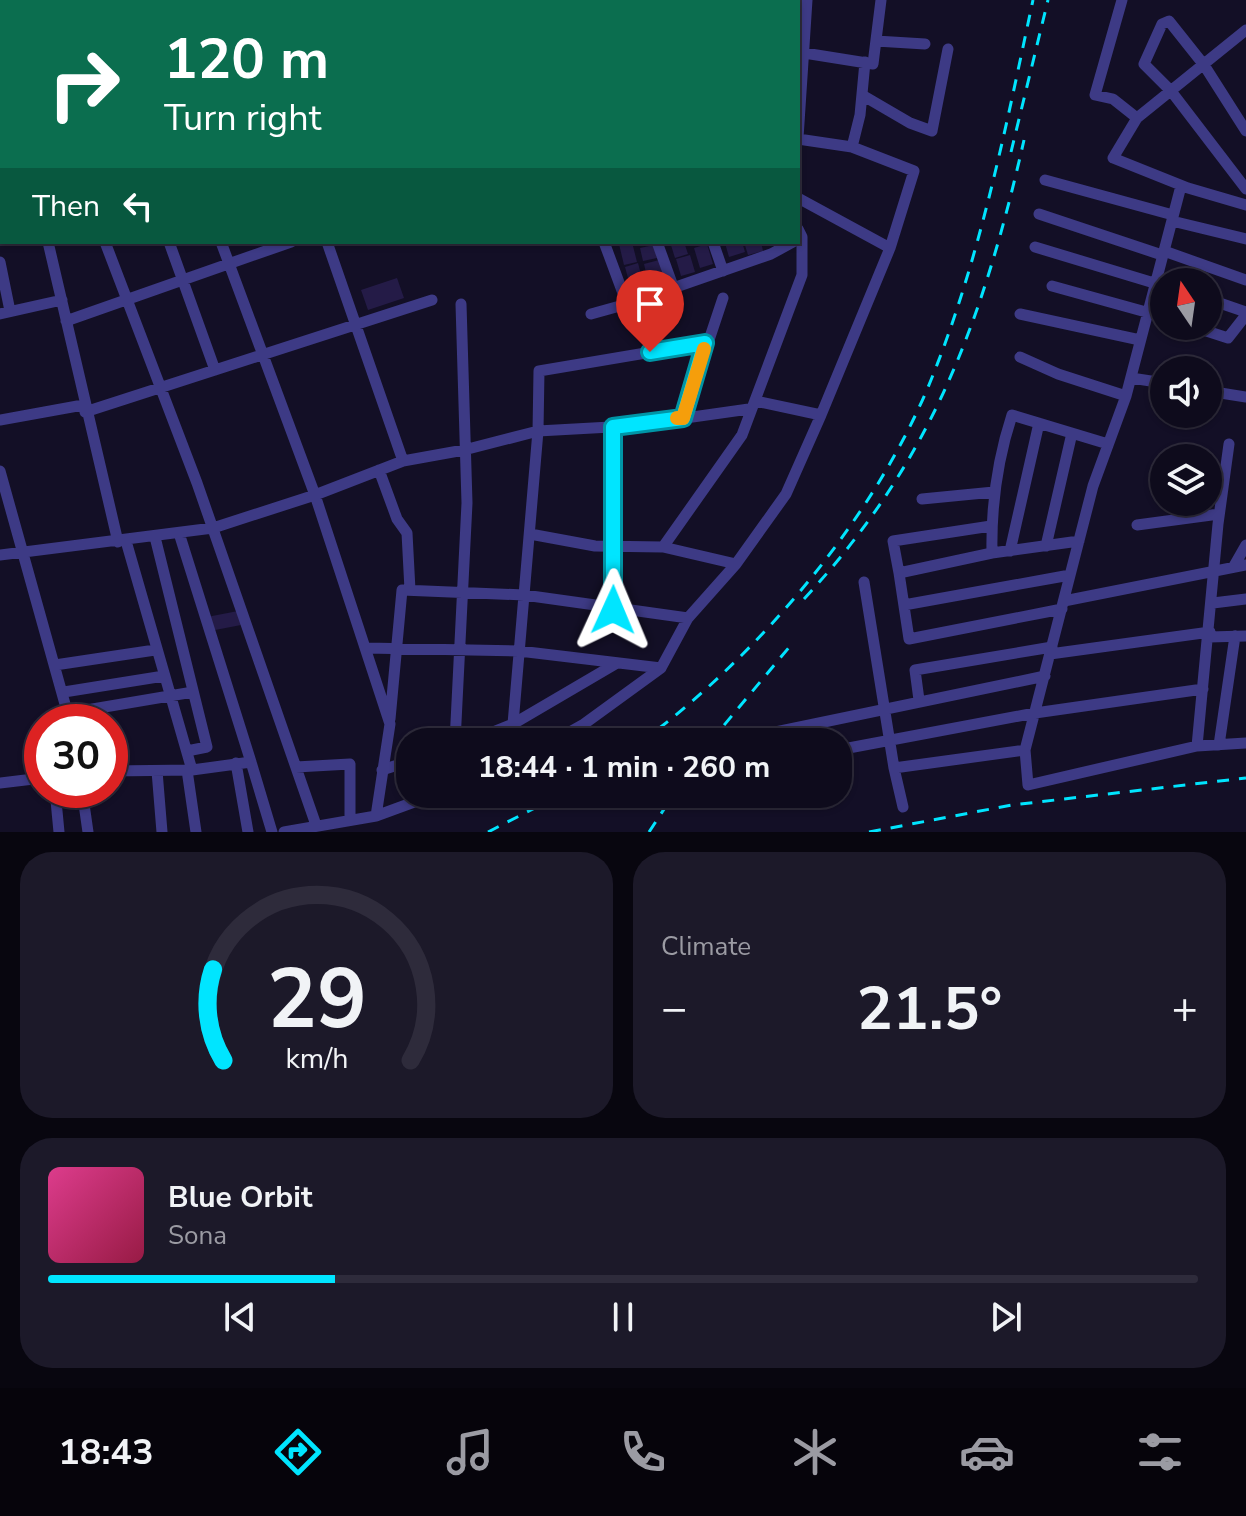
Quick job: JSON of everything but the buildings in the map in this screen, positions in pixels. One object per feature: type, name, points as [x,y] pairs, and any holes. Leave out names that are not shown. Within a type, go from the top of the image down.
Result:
[{"type":"street","points":[[800,81],[807,0]]},
{"type":"street","points":[[801,52],[873,64],[881,0]]},
{"type":"street","points":[[1122,0],[1095,95],[1113,99],[1137,118]]},
{"type":"street","points":[[1246,131],[1204,65],[1169,21],[1162,24],[1144,64],[1171,91],[1246,189]]},
{"type":"street","points":[[1246,30],[1137,118],[1113,158],[1181,186],[1246,205]]},
{"type":"street","points":[[876,41],[925,44]]},
{"type":"street","points":[[862,95],[910,123],[932,131],[948,49]]},
{"type":"street","points":[[852,147],[865,62]]},
{"type":"street","points":[[577,728],[661,668],[688,618],[736,564],[786,494],[890,248],[914,171],[852,147],[800,138]]},
{"type":"street","points":[[1045,180],[1246,239]]},
{"type":"street","points":[[1161,268],[1181,186]]},
{"type":"street","points":[[800,199],[890,248]]},
{"type":"street","points":[[1039,214],[1246,280]]},
{"type":"street","points":[[48,244],[84,408],[187,751],[196,832]]},
{"type":"street","points":[[106,244],[213,528],[316,825]]},
{"type":"street","points":[[170,244],[215,370]]},
{"type":"street","points":[[222,244],[315,495],[390,724]]},
{"type":"street","points":[[66,321],[285,244]]},
{"type":"street","points":[[328,244],[358,323],[403,461]]},
{"type":"street","points":[[605,244],[627,304]]},
{"type":"street","points":[[658,244],[674,289]]},
{"type":"street","points":[[714,244],[723,271]]},
{"type":"street","points":[[663,547],[742,435],[802,275],[799,244]]},
{"type":"street","points":[[591,314],[674,289],[777,246]]},
{"type":"street","points":[[1035,247],[1150,281]]},
{"type":"street","points":[[0,262],[5,312],[62,300]]},
{"type":"street","points":[[1052,286],[1150,313]]},
{"type":"street","points":[[683,418],[705,343],[723,298]]},
{"type":"street","points":[[0,420],[84,408],[161,388],[432,300]]},
{"type":"street","points":[[455,728],[460,591],[467,503],[461,304]]},
{"type":"street","points":[[1150,305],[1126,396],[1079,541],[1025,750],[1028,785],[1197,746],[1246,743]]},
{"type":"street","points":[[1222,305],[1246,314],[1228,338],[1222,336]]},
{"type":"street","points":[[1020,314],[1140,340]]},
{"type":"street","points":[[513,728],[538,431],[539,371],[705,343]]},
{"type":"street","points":[[1020,357],[1058,374],[1126,396]]},
{"type":"street","points":[[1131,378],[1150,381]]},
{"type":"street","points":[[1222,393],[1246,397]]},
{"type":"street","points":[[0,555],[122,542],[213,528],[315,495],[403,461],[464,450],[538,431],[613,427],[752,405],[821,415]]},
{"type":"street","points":[[992,553],[994,492],[1000,455],[1012,415],[1108,444]]},
{"type":"street","points":[[1010,551],[1039,423]]},
{"type":"street","points":[[613,427],[613,610]]},
{"type":"street","points":[[1046,546],[1072,433]]},
{"type":"street","points":[[1222,493],[1229,444]]},
{"type":"street","points":[[379,470],[397,519],[406,530],[410,590]]},
{"type":"street","points":[[0,471],[67,704]]},
{"type":"street","points":[[922,499],[994,492]]},
{"type":"street","points":[[1137,525],[1204,516]]},
{"type":"street","points":[[1197,746],[1219,516]]},
{"type":"street","points":[[991,526],[893,541],[909,639],[1240,565],[1246,545]]},
{"type":"street","points":[[179,533],[272,832]]},
{"type":"street","points":[[530,534],[614,547],[663,547],[736,564]]},
{"type":"street","points":[[155,537],[207,747],[187,751]]},
{"type":"street","points":[[899,573],[992,553],[1079,541]]},
{"type":"street","points":[[904,605],[1070,575]]},
{"type":"street","points":[[864,582],[903,807]]},
{"type":"street","points":[[376,816],[390,724],[402,590],[524,595],[613,610],[688,618]]},
{"type":"street","points":[[1213,603],[1246,599]]},
{"type":"street","points":[[919,700],[915,670],[1051,651],[1209,635],[1240,636],[1219,745]]},
{"type":"street","points":[[366,648],[519,651],[661,668]]},
{"type":"street","points":[[55,665],[155,650]]},
{"type":"street","points":[[503,728],[617,663]]},
{"type":"street","points":[[64,692],[164,676]]},
{"type":"street","points":[[794,728],[1045,676]]},
{"type":"street","points":[[852,747],[1035,713],[1203,689]]},
{"type":"street","points":[[128,706],[193,692]]},
{"type":"street","points":[[894,768],[1025,750]]},
{"type":"street","points":[[128,771],[190,770],[251,762]]},
{"type":"street","points":[[236,763],[248,832]]},
{"type":"street","points":[[296,767],[350,764],[350,820]]},
{"type":"street","points":[[382,770],[396,766]]},
{"type":"street","points":[[157,771],[162,832]]},
{"type":"street","points":[[0,783],[24,780]]},
{"type":"street","points":[[57,808],[59,832]]},
{"type":"street","points":[[85,808],[88,832]]},
{"type":"street","points":[[284,832],[376,816],[398,808]]},
{"type":"railway","points":[[659,728],[730,667],[811,578],[881,479],[910,427],[950,330],[979,237],[1033,0]]},
{"type":"railway","points":[[1011,152],[1048,0]]},
{"type":"railway","points":[[804,599],[849,547],[887,495],[947,386],[990,269],[1024,140]]},
{"type":"railway","points":[[722,728],[791,645]]},
{"type":"railway","points":[[869,832],[1012,805],[1246,778]]},
{"type":"railway","points":[[488,832],[535,808]]},
{"type":"railway","points":[[649,832],[665,808]]},
{"type":"slow traffic","points":[[677,418],[683,418],[704,349]]},
{"type":"route","points":[[613,610],[613,427],[683,418],[705,343],[650,352]]}]
